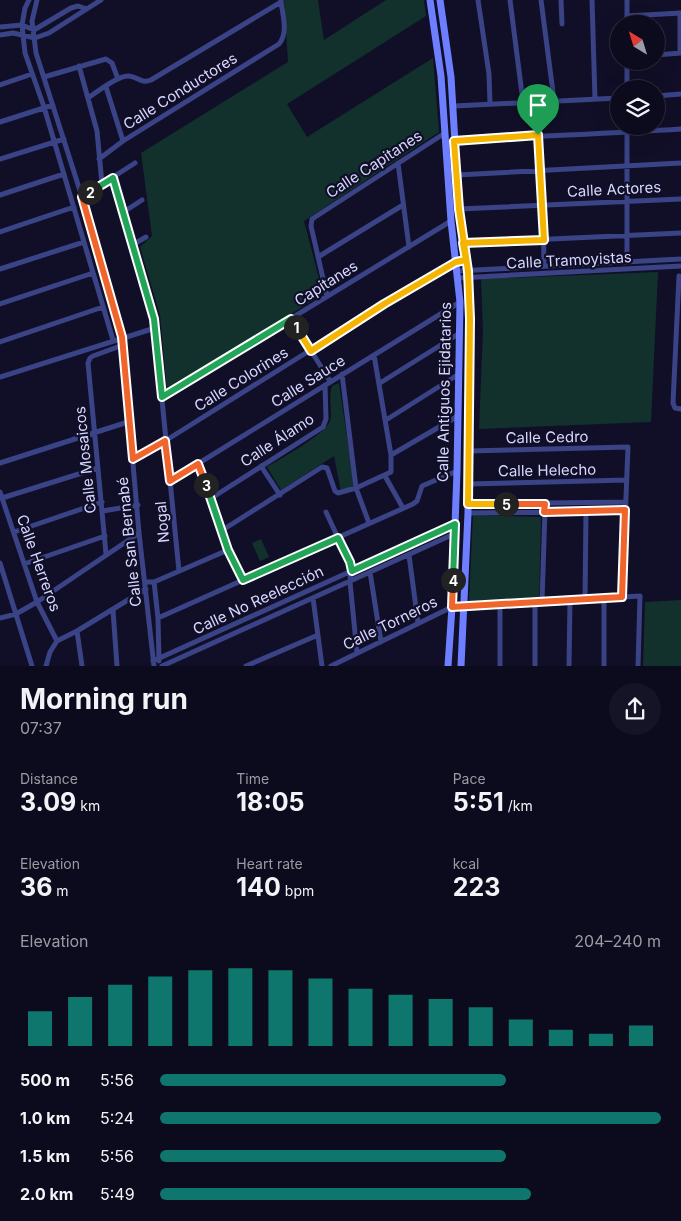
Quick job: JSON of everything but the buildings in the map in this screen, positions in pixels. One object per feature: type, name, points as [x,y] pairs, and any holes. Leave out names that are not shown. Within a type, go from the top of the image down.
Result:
[{"type":"street","points":[[29,0],[25,8],[22,25],[25,53],[55,142],[104,306],[112,340]]},
{"type":"street","name":"Calle San Bernabé","points":[[38,0],[33,14],[36,54],[82,197],[122,337],[131,421],[139,533],[155,662]]},
{"type":"street","points":[[82,0],[87,9]]},
{"type":"street","points":[[0,34],[22,34],[35,38],[49,33],[101,0]]},
{"type":"street","name":"Calle Antiguos Ejidatarios","points":[[430,0],[441,76],[451,220],[460,302],[457,471],[448,666]]},
{"type":"street","name":"Calle Antiguos Ejidatarios","points":[[440,0],[454,106],[454,141],[459,209],[468,274],[470,319],[468,513],[461,666]]},
{"type":"street","points":[[478,0],[489,74],[490,104]]},
{"type":"street","points":[[510,0],[523,102]]},
{"type":"street","points":[[541,0],[554,100]]},
{"type":"street","points":[[561,0],[562,24]]},
{"type":"street","points":[[592,0],[595,99]]},
{"type":"street","points":[[627,0],[627,15]]},
{"type":"street","points":[[88,98],[118,79],[129,76],[142,82],[151,80],[281,1]]},
{"type":"street","name":"Calle Conductores","points":[[99,159],[123,141],[276,46],[284,36],[281,1]]},
{"type":"street","points":[[0,27],[22,25],[34,30],[71,8],[78,6],[87,9]]},
{"type":"street","points":[[645,15],[680,13],[681,53],[665,54]]},
{"type":"street","points":[[44,76],[106,59],[112,63],[118,79]]},
{"type":"street","points":[[79,66],[96,131],[102,184]]},
{"type":"street","points":[[0,85],[32,74]]},
{"type":"street","points":[[106,87],[123,141]]},
{"type":"street","points":[[665,95],[681,94]]},
{"type":"street","points":[[454,106],[610,98]]},
{"type":"street","points":[[535,101],[543,205],[544,266]]},
{"type":"street","points":[[0,122],[53,105]]},
{"type":"street","points":[[665,130],[681,129]]},
{"type":"street","name":"Calle Capitanes","points":[[318,257],[310,222],[315,216],[445,133]]},
{"type":"street","points":[[454,141],[538,135],[610,133]]},
{"type":"street","points":[[627,135],[627,262]]},
{"type":"street","points":[[0,159],[64,139]]},
{"type":"street","points":[[82,197],[135,163]]},
{"type":"street","points":[[398,163],[408,247]]},
{"type":"street","points":[[457,174],[681,163]]},
{"type":"street","points":[[0,196],[64,174]]},
{"type":"street","name":"Nogal","points":[[113,178],[152,310],[179,571]]},
{"type":"street","name":"Calle Actores","points":[[459,209],[681,199]]},
{"type":"street","points":[[122,213],[142,200]]},
{"type":"street","points":[[327,296],[318,257],[403,205]]},
{"type":"street","points":[[0,232],[74,207]]},
{"type":"street","name":"Capitanes","points":[[162,397],[451,220]]},
{"type":"street","points":[[463,243],[681,233]]},
{"type":"street","points":[[132,245],[146,237]]},
{"type":"street","points":[[0,269],[84,242]]},
{"type":"street","name":"Calle Colorines","points":[[133,459],[311,351],[384,304],[456,262],[466,260]]},
{"type":"street","name":"Calle Tramoyistas","points":[[468,274],[544,266],[681,260]]},
{"type":"street","name":"Calle Tramoyistas","points":[[458,274],[681,266]]},
{"type":"street","points":[[0,304],[93,273]]},
{"type":"street","points":[[678,408],[673,403],[679,276]]},
{"type":"street","name":"Calle Sauce","points":[[170,481],[460,302]]},
{"type":"street","points":[[0,342],[104,306]]},
{"type":"street","points":[[291,319],[330,381]]},
{"type":"street","points":[[0,377],[112,340],[155,328]]},
{"type":"street","points":[[380,383],[460,333]]},
{"type":"street","name":"Calle Mosaicos","points":[[106,554],[88,363],[93,356],[123,345]]},
{"type":"street","points":[[221,531],[322,467],[325,467],[328,471],[338,493],[356,488],[385,476],[392,471],[386,420],[374,355]]},
{"type":"street","points":[[342,374],[356,488],[369,523]]},
{"type":"street","points":[[386,420],[459,374]]},
{"type":"street","name":"Calle Álamo","points":[[210,499],[323,427],[326,419],[325,385]]},
{"type":"street","points":[[391,455],[458,416]]},
{"type":"street","points":[[0,463],[131,421]]},
{"type":"street","name":"Calle Cedro","points":[[468,451],[628,447],[627,480]]},
{"type":"street","points":[[198,464],[228,550],[243,580]]},
{"type":"street","points":[[262,466],[280,495]]},
{"type":"street","points":[[2,498],[98,468]]},
{"type":"street","points":[[158,618],[416,502],[422,486],[457,471]]},
{"type":"street","points":[[385,476],[403,508]]},
{"type":"street","points":[[622,597],[627,480]]},
{"type":"street","name":"Calle Helecho","points":[[468,484],[627,480]]},
{"type":"street","name":"Calle Herreros","points":[[0,492],[37,602],[57,641]]},
{"type":"street","points":[[14,532],[102,502]]},
{"type":"street","points":[[468,504],[626,502]]},
{"type":"street","points":[[542,602],[545,504]]},
{"type":"street","points":[[103,511],[138,505]]},
{"type":"street","points":[[468,513],[625,510]]},
{"type":"street","points":[[585,600],[586,511]]},
{"type":"street","points":[[326,512],[350,562],[352,571],[350,582],[357,653]]},
{"type":"street","name":"Calle No Reelección","points":[[155,662],[455,524]]},
{"type":"street","points":[[0,618],[16,614],[37,602],[139,533]]},
{"type":"street","name":"Calle No Reelección","points":[[160,666],[454,534]]},
{"type":"street","points":[[24,564],[105,536]]},
{"type":"street","points":[[145,582],[154,582],[228,550]]},
{"type":"street","points":[[409,555],[418,624]]},
{"type":"street","points":[[0,563],[32,666]]},
{"type":"street","points":[[370,572],[381,642]]},
{"type":"street","name":"Calle San Bernabé","points":[[154,582],[158,618],[155,662]]},
{"type":"street","points":[[46,666],[50,652],[57,641],[146,590]]},
{"type":"street","name":"Calle Torneros","points":[[331,666],[452,607],[640,596],[638,666]]},
{"type":"street","points":[[313,598],[322,666]]},
{"type":"street","points":[[604,598],[604,666]]},
{"type":"street","points":[[569,666],[570,600]]},
{"type":"street","points":[[534,666],[535,602]]},
{"type":"street","points":[[500,604],[500,666]]},
{"type":"street","points":[[112,610],[117,666]]},
{"type":"street","points":[[77,631],[82,666]]},
{"type":"street","points":[[246,666],[318,635]]},
{"type":"street","points":[[155,662],[160,666]]},
{"type":"green space","points":[[284,0],[318,0],[324,40],[386,0],[424,0],[426,16],[287,104],[307,137],[433,58],[439,132],[304,221],[323,294],[167,391],[160,315],[140,247],[152,236],[141,153],[288,62]]},
{"type":"green space","points":[[658,272],[651,422],[479,429],[483,330],[481,279]]},
{"type":"green space","points":[[339,383],[354,485],[341,492],[334,456],[281,490],[267,467],[302,446],[327,426],[331,417],[330,396],[332,386]]},
{"type":"green space","points":[[473,515],[541,517],[539,600],[469,601]]},
{"type":"green space","points":[[261,539],[269,557],[260,561],[252,543]]},
{"type":"green space","points":[[681,600],[681,666],[643,666],[645,602]]},
{"type":"route","points":[[538,135],[454,141],[459,209],[463,243],[468,271],[470,319],[468,504],[545,504],[544,512],[625,510],[622,597],[452,607],[455,524],[352,571],[352,566],[338,538],[243,580],[228,550],[198,464],[170,481],[165,441],[133,459],[122,337],[82,197],[113,178],[152,310],[162,397],[291,319],[311,351],[384,304],[456,262],[466,260],[463,243],[544,240],[538,135]]}]
